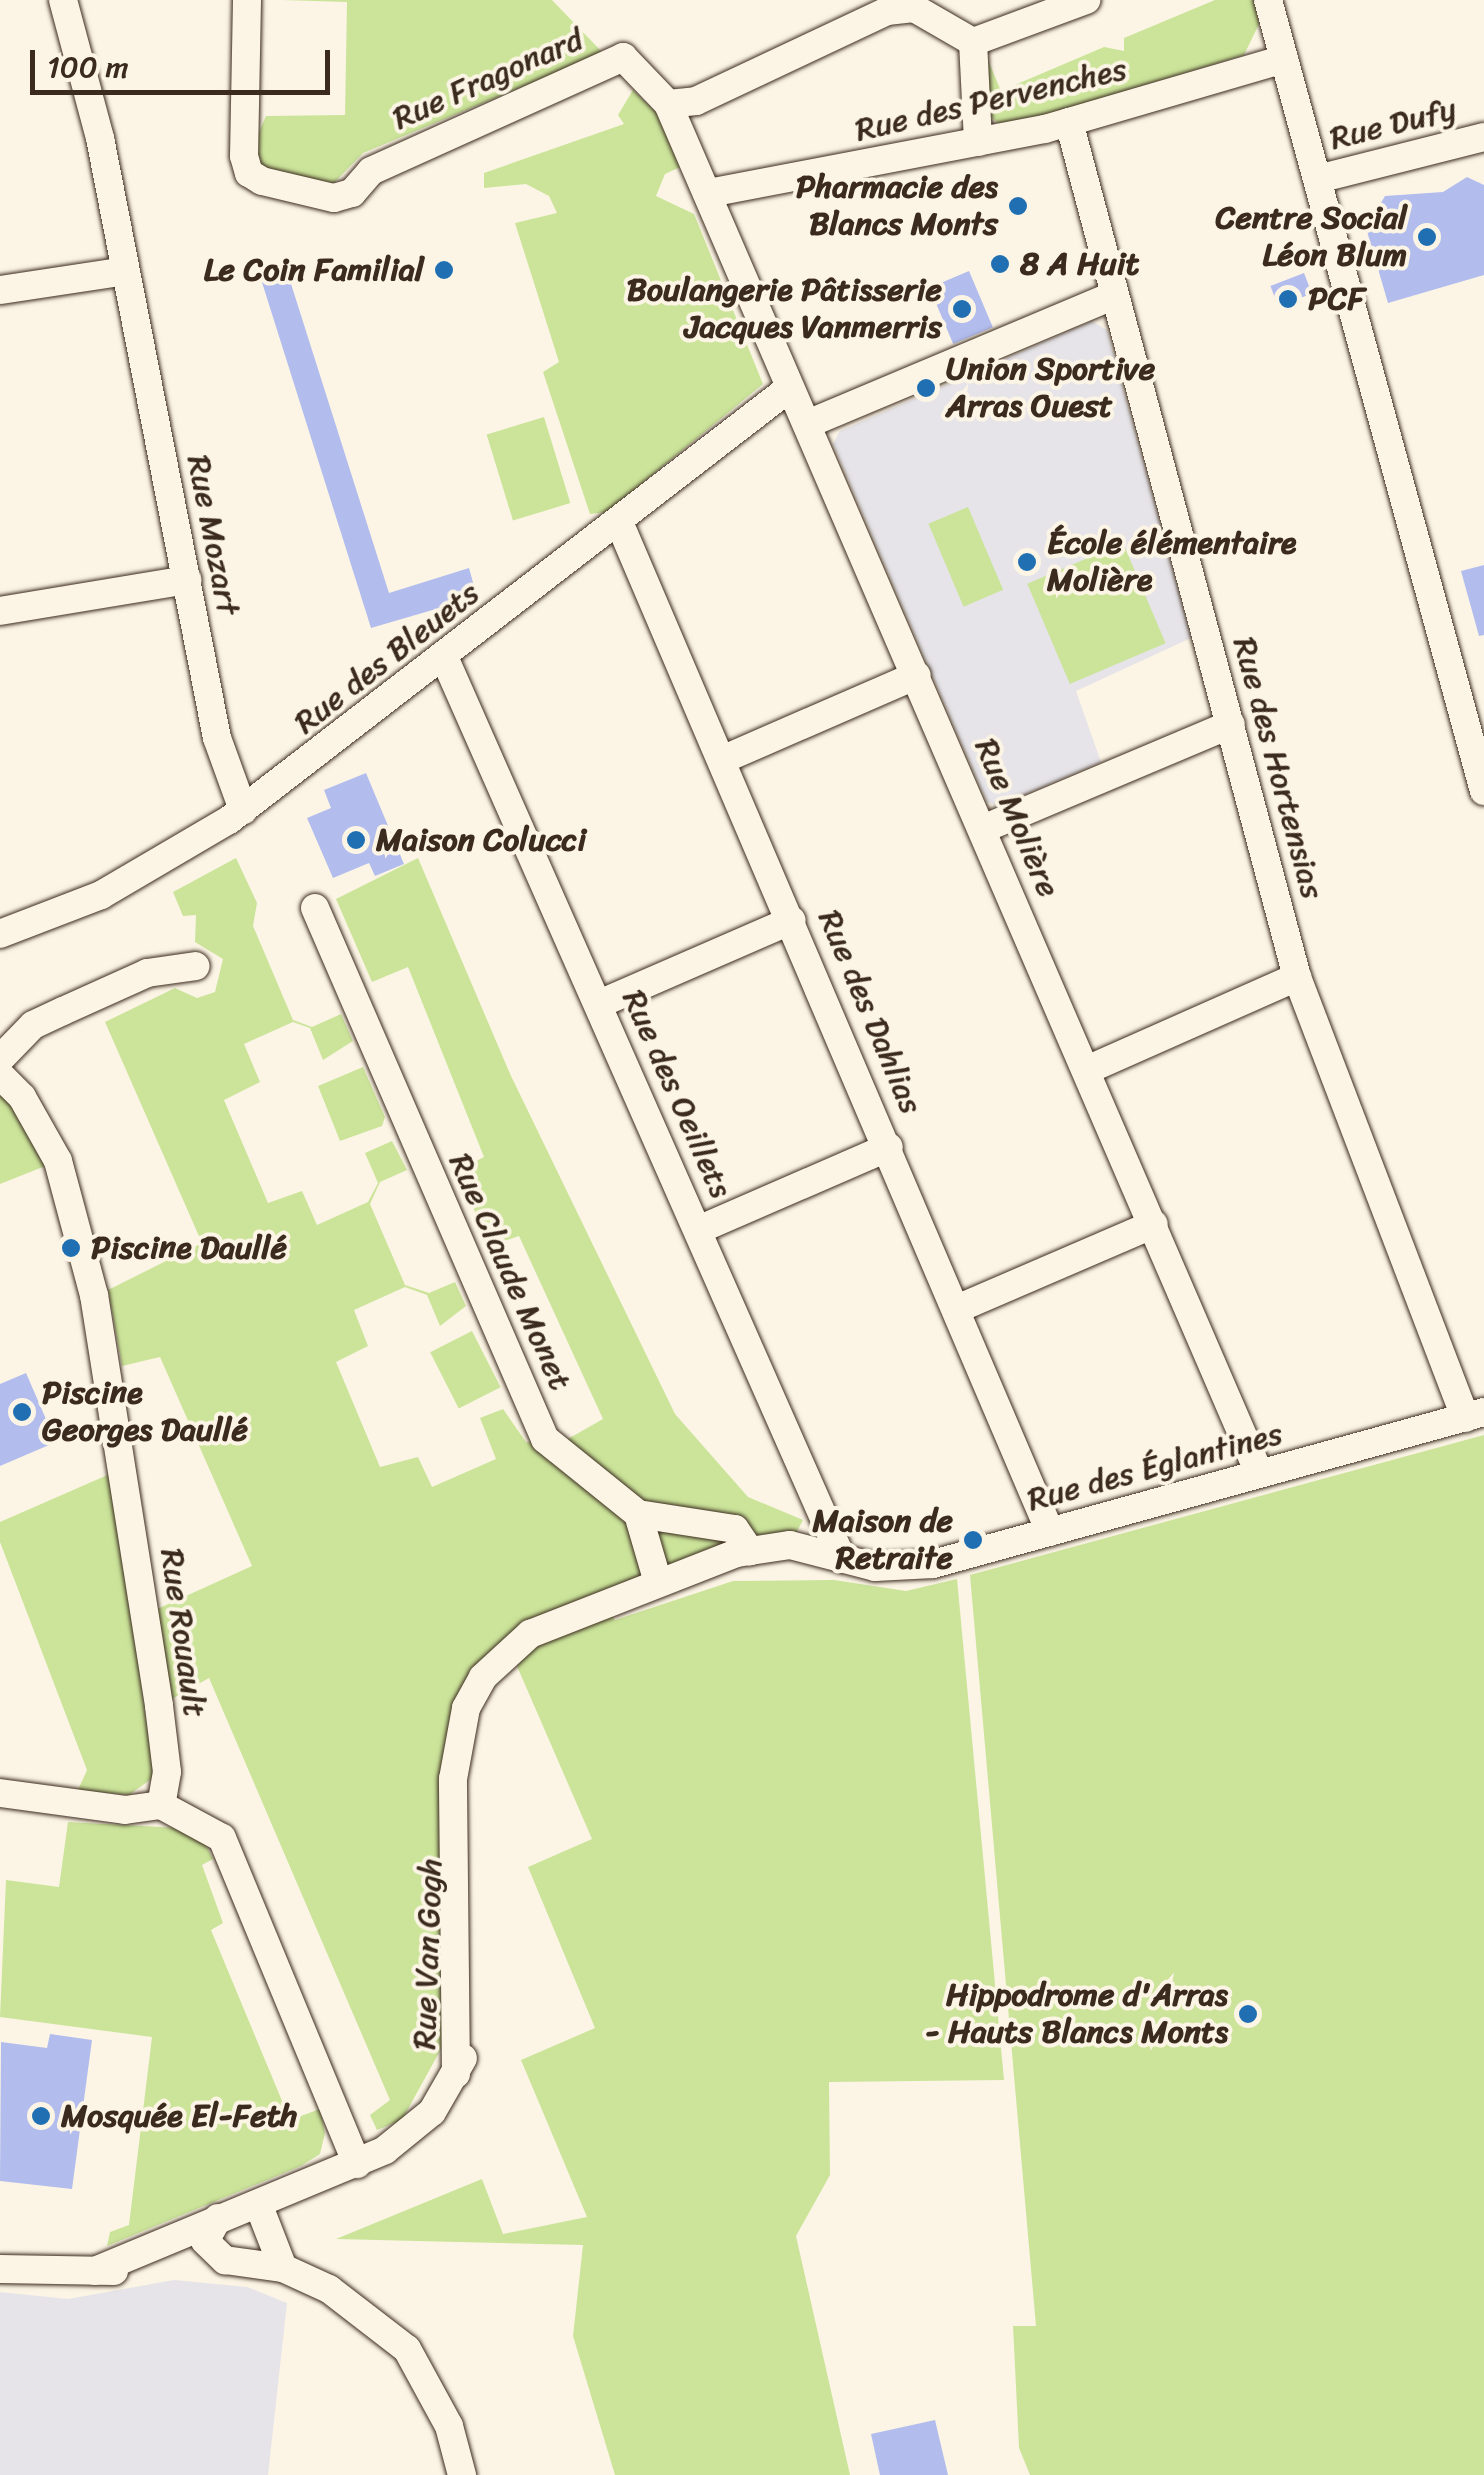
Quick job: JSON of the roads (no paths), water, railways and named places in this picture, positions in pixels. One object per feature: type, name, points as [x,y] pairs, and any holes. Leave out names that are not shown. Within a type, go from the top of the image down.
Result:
[{"type":"street","name":"Rue Mozart","points":[[63,0],[125,271],[217,738],[243,810]]},
{"type":"street","name":"Rue Fragonard","points":[[247,0],[248,173],[334,198],[352,193],[372,171],[623,58],[668,104]]},
{"type":"street","points":[[973,42],[1086,0]]},
{"type":"street","points":[[1268,0],[1484,791]]},
{"type":"street","points":[[668,104],[696,101],[887,11],[914,8],[973,42]]},
{"type":"street","points":[[973,42],[978,142]]},
{"type":"street","name":"Rue des Pervenches","points":[[709,193],[1069,122],[1284,59]]},
{"type":"street","name":"Rue Molière","points":[[668,104],[709,193],[787,390],[810,423],[1259,1473]]},
{"type":"street","name":"Rue des Hortensias","points":[[1069,122],[1112,296],[1297,977],[1474,1415]]},
{"type":"street","name":"Rue Dufy","points":[[1318,178],[1484,137]]},
{"type":"street","points":[[0,290],[125,271]]},
{"type":"street","points":[[810,423],[1112,296]]},
{"type":"street","name":"Rue des Bleuets","points":[[0,934],[101,894],[243,810],[787,390]]},
{"type":"street","name":"Rue des Dahlias","points":[[619,522],[959,1308],[1050,1532]]},
{"type":"street","points":[[0,611],[187,580]]},
{"type":"street","name":"Rue des Oeillets","points":[[444,658],[842,1559]]},
{"type":"street","points":[[724,759],[917,675]]},
{"type":"street","points":[[984,830],[1231,724]]},
{"type":"street","name":"Rue Claude Monet","points":[[315,908],[546,1438],[638,1514]]},
{"type":"street","points":[[600,1004],[792,920]]},
{"type":"street","points":[[0,1059],[33,1024],[62,1010],[146,973],[196,966]]},
{"type":"street","points":[[1087,1070],[1297,977]]},
{"type":"street","name":"Rue Rouault","points":[[0,1075],[22,1097],[58,1162],[94,1295],[159,1706],[167,1772],[161,1806]]},
{"type":"street","points":[[698,1230],[889,1146]]},
{"type":"street","points":[[959,1308],[1154,1224]]},
{"type":"street","name":"Rue des Églantines","points":[[842,1559],[920,1566],[1474,1415]]},
{"type":"street","points":[[657,1579],[638,1514],[736,1529],[750,1550]]},
{"type":"street","name":"Rue Van Gogh","points":[[357,2164],[410,2133],[456,2074],[453,1780],[466,1708],[503,1654],[530,1634],[657,1579],[750,1550],[790,1546],[842,1559]]},
{"type":"street","points":[[0,1792],[125,1810],[161,1806],[222,1838],[357,2164],[259,2206],[216,2240],[95,2271],[0,2270]]},
{"type":"street","points":[[259,2206],[283,2268]]},
{"type":"street","points":[[216,2240],[283,2268],[378,2320],[407,2350],[449,2426],[462,2475]]},
{"type":"place","name":"Pharmacie des Blancs Monts","points":[[1018,206]]},
{"type":"place","name":"Centre Social Léon Blum","points":[[1427,237]]},
{"type":"place","name":"8 A Huit","points":[[1000,264]]},
{"type":"place","name":"Le Coin Familial","points":[[444,270]]},
{"type":"place","name":"PCF","points":[[1288,299]]},
{"type":"place","name":"Boulangerie Pâtisserie Jacques Vanmerris","points":[[962,309]]},
{"type":"place","name":"Union Sportive Arras Ouest","points":[[926,388]]},
{"type":"place","name":"École élémentaire Molière","points":[[1027,562]]},
{"type":"place","name":"Maison Colucci","points":[[356,840]]},
{"type":"place","name":"Piscine Daullé","points":[[71,1248]]},
{"type":"place","name":"Piscine Georges Daullé","points":[[22,1412]]},
{"type":"place","name":"Maison de Retraite","points":[[973,1540]]},
{"type":"place","name":"Hippodrome d'Arras - Hauts Blancs Monts","points":[[1248,2014]]},
{"type":"place","name":"Mosquée El-Feth","points":[[41,2116]]}]
